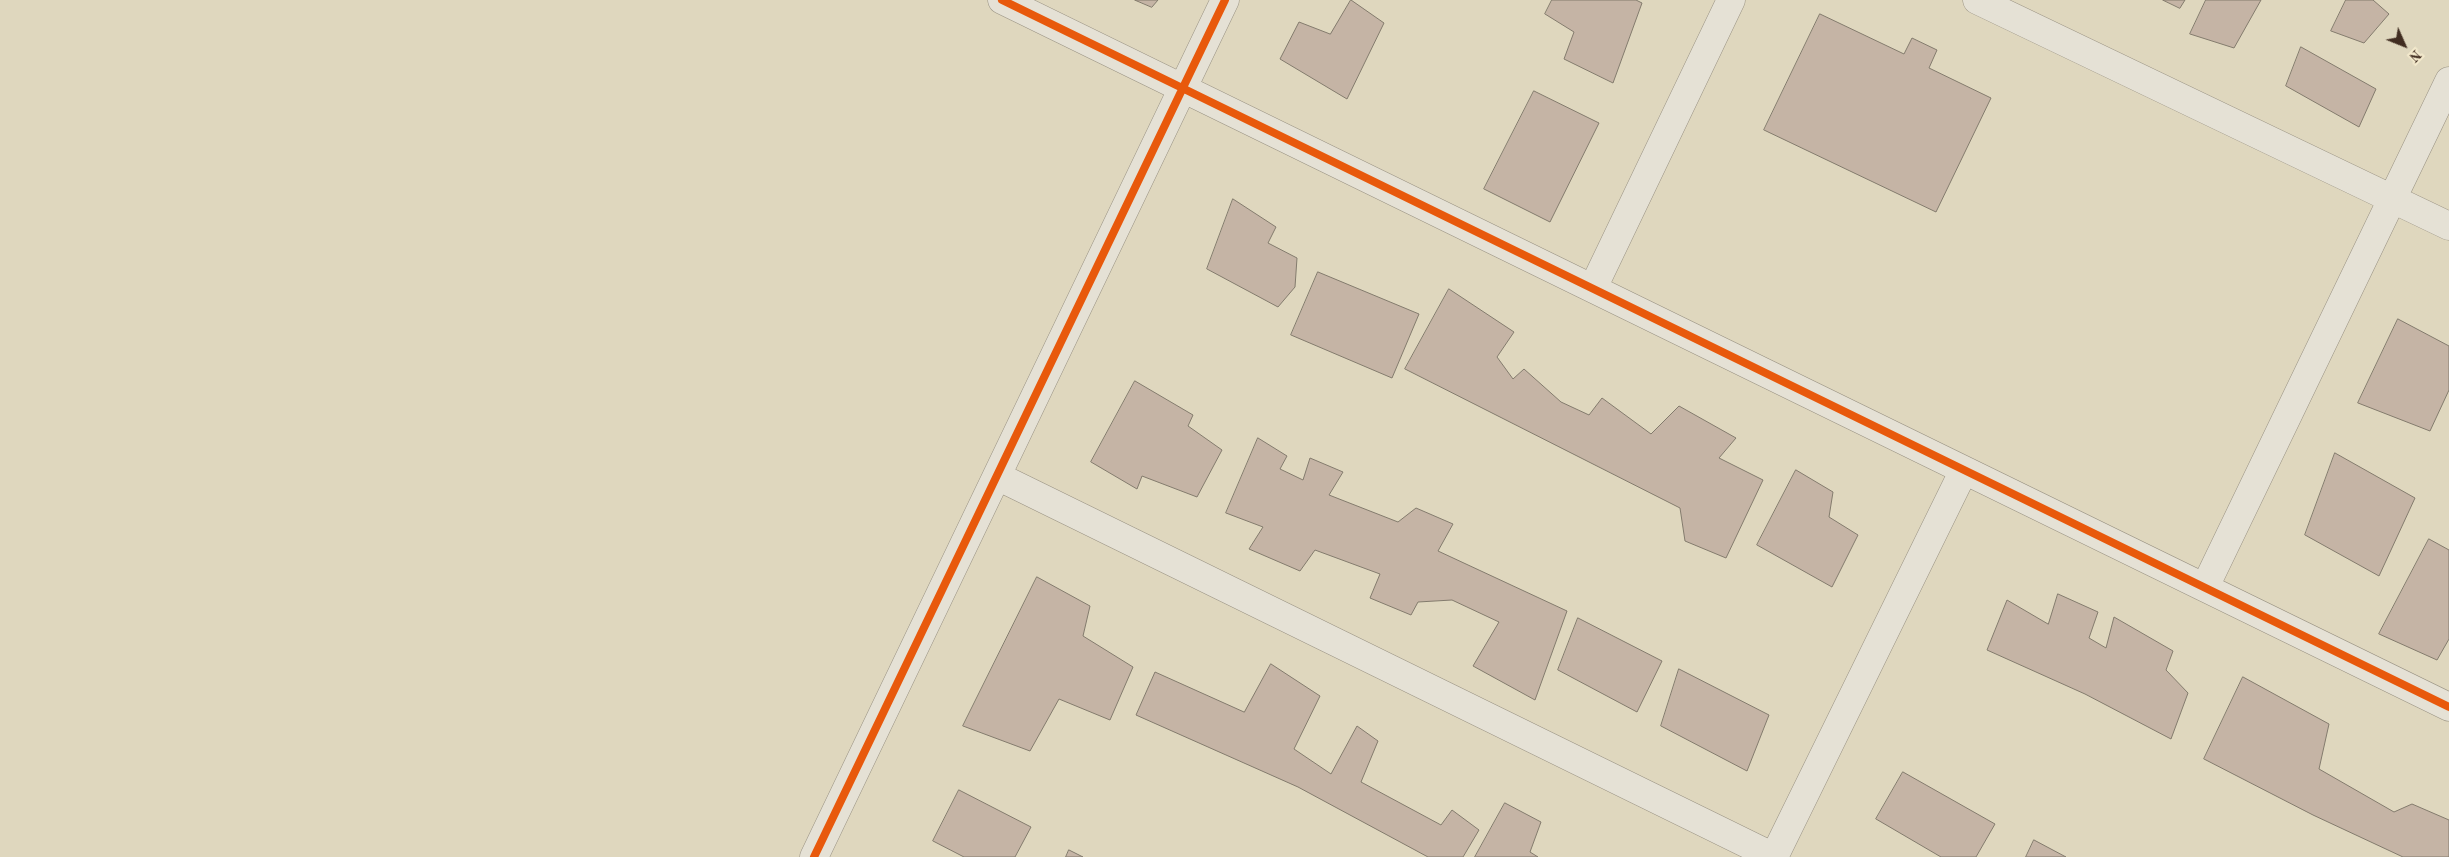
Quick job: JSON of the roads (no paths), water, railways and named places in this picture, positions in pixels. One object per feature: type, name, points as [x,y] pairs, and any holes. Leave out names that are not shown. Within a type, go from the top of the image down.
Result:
[{"type":"street","points":[[1002,0],[2449,707]]},
{"type":"street","points":[[814,857],[1225,0]]},
{"type":"street","points":[[1593,288],[1731,0]]},
{"type":"street","points":[[1977,0],[2449,226]]},
{"type":"street","points":[[2204,587],[2449,81]]},
{"type":"street","points":[[997,476],[1774,857],[1964,470]]}]
